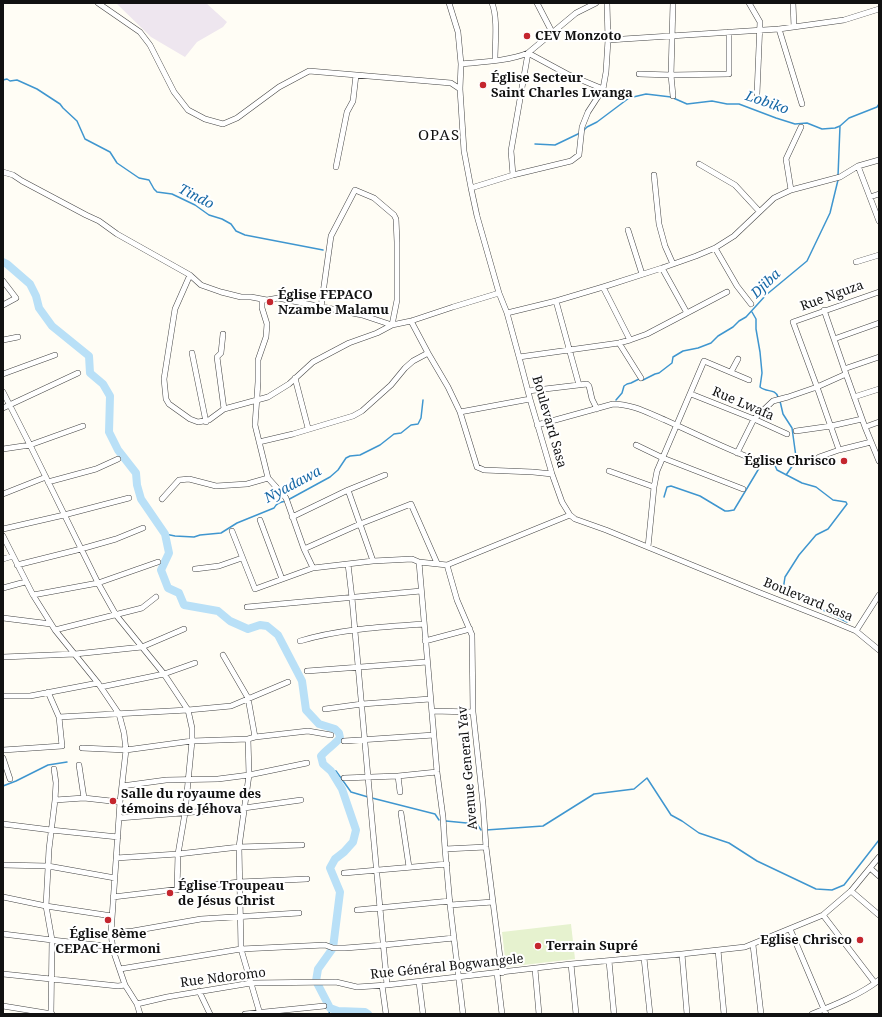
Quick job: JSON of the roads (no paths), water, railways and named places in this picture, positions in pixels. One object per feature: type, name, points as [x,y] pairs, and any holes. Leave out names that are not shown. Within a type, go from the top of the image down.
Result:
[{"type":"street","points":[[98,3],[140,32],[150,46],[174,92],[188,110],[205,119],[223,124],[237,118],[279,87],[309,71],[451,83],[460,89]]},
{"type":"street","name":"Boulevard Sasa","points":[[449,3],[458,32],[461,64],[460,89],[464,152],[477,216],[499,293],[507,313],[552,474],[562,502],[570,515],[575,519],[606,530],[856,631],[879,650]]},
{"type":"street","points":[[492,3],[495,16],[495,60]]},
{"type":"street","points":[[536,3],[552,32]]},
{"type":"street","points":[[461,64],[520,56],[528,52],[576,13],[596,3]]},
{"type":"street","points":[[471,188],[513,175],[571,161],[579,155],[582,127],[588,112],[603,89],[606,72],[608,40],[607,3]]},
{"type":"street","points":[[673,3],[671,75],[673,96]]},
{"type":"street","points":[[749,3],[760,22],[757,94]]},
{"type":"street","points":[[793,3],[794,27]]},
{"type":"street","points":[[608,40],[779,29],[844,20],[879,8]]},
{"type":"street","points":[[779,29],[802,104]]},
{"type":"street","points":[[639,74],[729,74],[729,32]]},
{"type":"street","points":[[528,52],[567,74],[603,89]]},
{"type":"street","points":[[513,175],[511,151],[528,52]]},
{"type":"street","points":[[336,167],[347,112],[353,101],[356,75]]},
{"type":"street","points":[[791,190],[786,159],[801,128]]},
{"type":"street","points":[[507,313],[556,301],[603,287],[662,268],[715,248],[734,236],[774,198],[791,190],[838,178],[858,166],[879,160]]},
{"type":"street","points":[[700,164],[735,185],[760,211]]},
{"type":"street","points":[[858,166],[879,221]]},
{"type":"street","points":[[3,172],[14,175],[22,181],[86,215],[99,220],[117,234],[190,276],[201,284],[220,292],[241,297],[267,300],[278,298],[362,315],[392,325]]},
{"type":"street","points":[[654,175],[660,224],[665,246],[673,264]]},
{"type":"street","points":[[321,307],[331,236],[354,190],[374,198],[394,215],[396,219],[397,300],[392,325]]},
{"type":"street","points":[[870,197],[879,194]]},
{"type":"street","points":[[628,230],[642,274]]},
{"type":"street","points":[[715,248],[737,286],[751,304]]},
{"type":"street","points":[[856,262],[879,255]]},
{"type":"street","points":[[662,268],[687,313]]},
{"type":"street","points":[[190,276],[175,308],[164,379],[168,404],[190,419],[198,422],[206,422],[224,409],[268,397],[289,384],[313,362],[349,343],[377,333],[392,325],[411,321],[499,293]]},
{"type":"street","points":[[3,281],[16,298],[3,305]]},
{"type":"street","points":[[603,287],[630,340]]},
{"type":"street","points":[[519,356],[619,343],[630,340],[647,334],[727,292]]},
{"type":"street","name":"Rue Nguza","points":[[817,387],[793,322],[879,292]]},
{"type":"street","points":[[262,299],[262,308],[267,324],[266,338],[258,360],[255,425],[268,478],[287,500],[304,549],[313,568]]},
{"type":"street","points":[[556,301],[579,385]]},
{"type":"street","points":[[824,310],[862,419],[879,460]]},
{"type":"street","points":[[411,321],[448,387],[460,412],[477,468],[484,470],[552,474]]},
{"type":"street","points":[[834,339],[879,323]]},
{"type":"street","points":[[223,334],[221,353],[217,357],[224,409]]},
{"type":"street","points":[[3,340],[18,337]]},
{"type":"street","points":[[619,343],[641,378]]},
{"type":"street","points":[[192,353],[206,422]]},
{"type":"street","points":[[259,442],[293,434],[308,428],[353,416],[362,411],[391,386],[413,361],[428,353]]},
{"type":"street","points":[[3,374],[55,355]]},
{"type":"street","points":[[737,453],[754,419],[773,401],[817,387],[845,372],[879,357]]},
{"type":"street","points":[[732,372],[738,359]]},
{"type":"street","points":[[648,547],[657,471],[704,361],[749,380]]},
{"type":"street","points":[[3,408],[78,373]]},
{"type":"street","points":[[295,378],[308,428]]},
{"type":"street","points":[[528,390],[587,384],[597,408]]},
{"type":"street","points":[[817,387],[839,450]]},
{"type":"street","points":[[854,397],[879,389]]},
{"type":"street","points":[[3,392],[98,583],[116,615],[164,674],[188,710],[192,728],[192,740],[185,814],[178,854],[177,890]]},
{"type":"street","name":"Rue Lwafa","points":[[691,394],[787,434]]},
{"type":"street","points":[[460,412],[530,399]]},
{"type":"street","points":[[538,425],[613,404],[624,404],[758,461]]},
{"type":"street","points":[[796,431],[831,426],[862,419]]},
{"type":"street","points":[[865,427],[879,422]]},
{"type":"street","points":[[3,449],[30,445],[83,426]]},
{"type":"street","points":[[819,457],[871,442]]},
{"type":"street","points":[[636,445],[663,458],[743,489]]},
{"type":"street","points":[[3,494],[47,480],[96,470],[118,459]]},
{"type":"street","points":[[609,471],[654,487]]},
{"type":"street","points":[[292,517],[348,490],[385,475]]},
{"type":"street","points":[[162,499],[179,480],[189,479],[216,486],[247,484],[268,478]]},
{"type":"street","points":[[348,490],[373,561]]},
{"type":"street","points":[[3,529],[129,498]]},
{"type":"street","points":[[304,549],[360,524],[411,504],[437,563]]},
{"type":"street","points":[[232,531],[254,589],[313,568],[373,561],[412,559],[419,562],[447,565],[570,515]]},
{"type":"street","points":[[260,520],[282,579]]},
{"type":"street","points":[[17,565],[116,539],[143,528]]},
{"type":"street","points":[[3,536],[25,582],[51,624],[100,685],[119,714],[124,733],[126,750],[120,802],[111,933],[113,950],[125,985],[137,1004],[140,1014]]},
{"type":"street","points":[[3,560],[13,556]]},
{"type":"street","points":[[195,569],[219,566],[242,558]]},
{"type":"street","points":[[33,596],[98,583],[158,562]]},
{"type":"street","points":[[419,562],[437,772],[463,1014]]},
{"type":"street","points":[[348,564],[384,945],[386,1014]]},
{"type":"street","name":"Avenue General Yav","points":[[447,565],[457,600],[472,635],[474,712],[486,847],[500,973],[502,1014]]},
{"type":"street","points":[[3,588],[25,582]]},
{"type":"street","points":[[247,607],[421,591]]},
{"type":"street","points":[[856,631],[879,595]]},
{"type":"street","points":[[55,630],[142,608],[156,597]]},
{"type":"street","points":[[3,618],[51,624]]},
{"type":"street","points":[[300,641],[317,636],[355,630],[424,624]]},
{"type":"street","points":[[3,657],[75,654],[142,647],[184,629]]},
{"type":"street","points":[[425,641],[470,629]]},
{"type":"street","points":[[222,655],[248,698],[255,737]]},
{"type":"street","points":[[307,671],[427,662]]},
{"type":"street","points":[[3,696],[30,696],[164,674],[195,663]]},
{"type":"street","points":[[59,717],[188,710],[231,706],[288,682]]},
{"type":"street","points":[[3,750],[62,746],[59,717],[48,692]]},
{"type":"street","points":[[325,709],[362,704],[430,699]]},
{"type":"street","points":[[432,711],[474,712]]},
{"type":"street","points":[[82,748],[126,750],[192,740],[248,739],[308,731],[331,735]]},
{"type":"street","points":[[344,741],[434,735]]},
{"type":"street","points":[[248,739],[249,775],[239,847],[241,949],[259,1014]]},
{"type":"street","points":[[3,758],[10,779]]},
{"type":"street","points":[[122,786],[166,780],[218,779],[249,775],[307,762]]},
{"type":"street","points":[[79,765],[84,798]]},
{"type":"street","points":[[3,1006],[51,1014],[52,940],[46,906],[48,866],[56,783],[54,769]]},
{"type":"street","points":[[344,778],[398,776],[437,772]]},
{"type":"street","points":[[398,776],[400,792]]},
{"type":"street","points":[[55,800],[84,798],[120,802]]},
{"type":"street","points":[[119,818],[185,814],[301,800]]},
{"type":"street","points":[[401,813],[409,867]]},
{"type":"street","points":[[3,824],[118,837]]},
{"type":"street","points":[[116,858],[178,854],[239,847],[302,845]]},
{"type":"street","points":[[445,849],[486,847]]},
{"type":"street","name":"Rue Général Bogwangele","points":[[314,982],[336,982],[357,987],[385,985],[571,964],[745,947],[823,915],[851,891],[879,857]]},
{"type":"street","points":[[344,873],[447,864]]},
{"type":"street","points":[[3,865],[48,866],[115,878]]},
{"type":"street","points":[[870,868],[879,876]]},
{"type":"street","points":[[113,897],[239,882],[307,879]]},
{"type":"street","points":[[851,891],[879,915]]},
{"type":"street","points":[[3,897],[46,906],[112,916]]},
{"type":"street","points":[[357,910],[450,903],[492,902]]},
{"type":"street","points":[[111,933],[133,931],[201,919],[299,913]]},
{"type":"street","points":[[812,1014],[825,1012],[864,991],[877,982],[823,915]]},
{"type":"street","points":[[790,929],[825,1012]]},
{"type":"street","points":[[3,934],[105,946],[113,950]]},
{"type":"street","points":[[120,970],[241,949],[325,945],[333,948],[384,945],[454,938]]},
{"type":"street","points":[[753,944],[762,1014]]},
{"type":"street","points":[[718,950],[724,1014]]},
{"type":"street","points":[[682,954],[687,1014]]},
{"type":"street","points":[[644,958],[650,1014]]},
{"type":"street","points":[[609,961],[614,1014]]},
{"type":"street","points":[[571,964],[576,1014]]},
{"type":"street","points":[[535,969],[539,1014]]},
{"type":"street","points":[[3,974],[118,986],[125,985]]},
{"type":"street","name":"Rue Ndoromo","points":[[137,1004],[166,997],[251,983],[314,982]]},
{"type":"street","points":[[419,982],[424,1014]]},
{"type":"street","points":[[199,991],[210,1014]]},
{"type":"street","points":[[245,1014],[259,1014],[324,1006]]},
{"type":"waterway","name":"Tindo","points":[[3,80],[17,80],[37,89],[60,104],[77,121],[85,139],[110,152],[117,163],[139,178],[149,180],[157,192],[172,194],[195,205],[209,215],[222,219],[231,224],[236,231],[245,235],[323,250]]},
{"type":"waterway","name":"Lobiko","points":[[583,131],[629,98],[646,94],[671,97],[687,104],[712,101],[727,104],[739,104],[795,124],[807,123],[822,129],[840,126],[849,118],[877,107],[879,104]]},
{"type":"waterway","name":"Djiba","points":[[838,176],[840,126]]},
{"type":"waterway","name":"Lobiko","points":[[535,144],[555,145],[580,133]]},
{"type":"waterway","name":"Djiba","points":[[616,400],[622,393],[624,386],[627,384],[639,379],[643,380],[659,373],[672,363],[673,357],[683,351],[698,348],[711,343],[718,336],[733,327],[746,317],[766,295],[807,261],[830,213],[838,180]]},
{"type":"waterway","points":[[3,262],[30,284],[36,296],[39,308],[52,326],[89,356],[90,373],[103,384],[110,396],[109,432],[118,450],[136,473],[137,485],[141,499],[165,534],[169,553],[161,570],[168,588],[179,593],[184,605],[218,611],[230,621],[248,629],[260,625],[267,626],[278,635],[302,681],[306,710],[319,724],[335,729],[339,733],[340,738],[321,756],[323,764],[331,771],[342,789],[356,830],[353,842],[335,859],[330,868],[340,892],[333,948],[318,969],[316,981],[330,1008],[338,1011],[365,1012],[368,1014]]},
{"type":"waterway","name":"Djiba","points":[[752,312],[756,319],[756,329],[760,352],[762,373],[760,387],[765,390],[775,392],[778,397]]},
{"type":"waterway","name":"Nyadawa","points":[[165,534],[194,537],[221,533],[237,523],[274,508],[279,503],[286,501],[330,477],[338,470],[346,458],[360,455],[380,445],[394,434],[401,433],[411,425],[418,424],[421,418],[423,400]]},
{"type":"waterway","name":"Djiba","points":[[780,401],[783,414],[792,428],[796,457],[793,465],[786,475]]},
{"type":"waterway","points":[[664,497],[667,487],[671,486],[700,496],[725,511],[734,510],[761,465],[761,462],[767,459],[773,461],[777,470],[802,483],[816,487],[833,500],[846,502],[847,504],[828,529],[816,535],[799,555],[785,577],[783,590],[847,622]]},
{"type":"waterway","points":[[3,786],[48,765],[67,762]]},
{"type":"waterway","points":[[331,771],[336,771],[351,792],[368,797]]},
{"type":"waterway","points":[[486,830],[543,826],[594,794],[634,789],[647,778],[671,815],[699,833],[729,843],[757,861],[816,889],[832,890],[844,885],[879,840]]},
{"type":"waterway","points":[[372,798],[435,814],[439,820]]},
{"type":"waterway","points":[[446,821],[477,824],[481,830]]},
{"type":"waterway","points":[[329,1014],[330,1008]]},
{"type":"place","name":"CEV Monzoto","points":[[527,36]]},
{"type":"place","name":"Église Secteur Saint Charles Lwanga","points":[[483,85]]},
{"type":"place","name":"Église FEPACO Nzambe Malamu","points":[[270,302]]},
{"type":"place","name":"Église Chrisco","points":[[844,461]]},
{"type":"place","name":"Salle du royaume des témoins de Jéhova","points":[[113,801]]},
{"type":"place","name":"Église Troupeau de Jésus Christ","points":[[170,893]]},
{"type":"place","name":"Église 8ème CEPAC Hermoni","points":[[108,920]]},
{"type":"place","name":"Eglise Chrisco","points":[[860,940]]},
{"type":"place","name":"Terrain Supré","points":[[538,946]]},
{"type":"district","name":"OPAS","points":[[439,136]]}]
